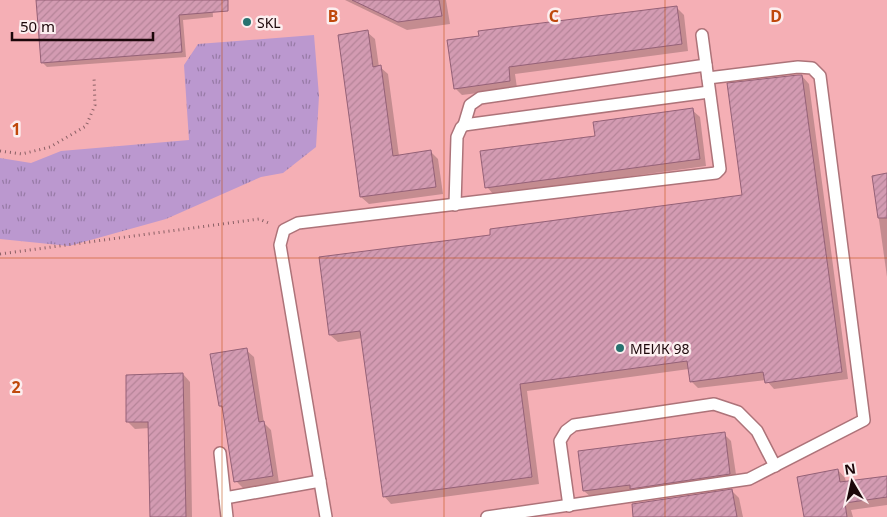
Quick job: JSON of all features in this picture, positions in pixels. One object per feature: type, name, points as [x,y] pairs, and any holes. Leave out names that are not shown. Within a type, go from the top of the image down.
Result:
[{"type":"lane","points":[[326,517],[280,245],[284,230],[298,223],[716,173],[720,169],[702,35]]},
{"type":"lane","points":[[455,204],[457,137],[460,128],[464,125],[470,105],[480,98],[706,65]]},
{"type":"lane","points":[[487,517],[749,479],[864,420],[820,76],[812,68],[798,67],[708,78]]},
{"type":"lane","points":[[464,125],[709,92]]},
{"type":"lane","points":[[569,506],[560,441],[566,431],[574,426],[714,404],[738,412],[757,431],[775,466]]},
{"type":"lane","points":[[220,453],[227,517]]},
{"type":"lane","points":[[225,498],[320,481]]},
{"type":"path","points":[[0,151],[22,154],[50,147],[86,126],[95,105],[94,77]]},
{"type":"path","points":[[0,254],[258,219],[284,230]]},
{"type":"shaded area","points":[[0,0],[887,0],[887,517],[0,517]]},
{"type":"green space","points":[[314,35],[319,96],[316,147],[283,173],[261,177],[166,219],[69,246],[0,239],[0,158],[31,163],[61,151],[189,140],[184,65],[198,44]]},
{"type":"building","points":[[36,0],[228,0],[228,11],[179,15],[182,52],[41,63]]},
{"type":"building","points":[[352,0],[439,0],[442,16],[398,22]]},
{"type":"building","points":[[677,6],[682,44],[509,67],[510,81],[454,89],[447,40],[479,36],[478,31]]},
{"type":"building","points":[[368,30],[373,67],[381,65],[393,156],[431,150],[436,187],[360,197],[338,35]]},
{"type":"building","points":[[802,75],[842,372],[765,383],[763,372],[690,382],[687,361],[520,384],[532,477],[383,497],[360,331],[329,335],[319,257],[490,235],[490,229],[742,195],[727,83]]},
{"type":"building","points":[[693,108],[700,159],[485,188],[480,151],[595,136],[593,122]]},
{"type":"building","points":[[887,173],[887,218],[878,218],[872,176]]},
{"type":"building","points":[[247,348],[259,422],[264,421],[273,476],[234,482],[222,406],[219,406],[210,354]]},
{"type":"building","points":[[183,373],[186,517],[150,517],[148,422],[126,422],[126,375]]},
{"type":"building","points":[[725,432],[730,474],[630,489],[630,485],[583,491],[578,451]]},
{"type":"building","points":[[838,469],[840,482],[887,476],[887,497],[845,503],[847,517],[804,517],[797,477]]},
{"type":"building","points":[[732,489],[737,517],[633,517],[632,504]]},
{"type":"place","name":"SKL","points":[[247,22]]},
{"type":"place","name":"МЕИК 98","points":[[620,348]]}]
